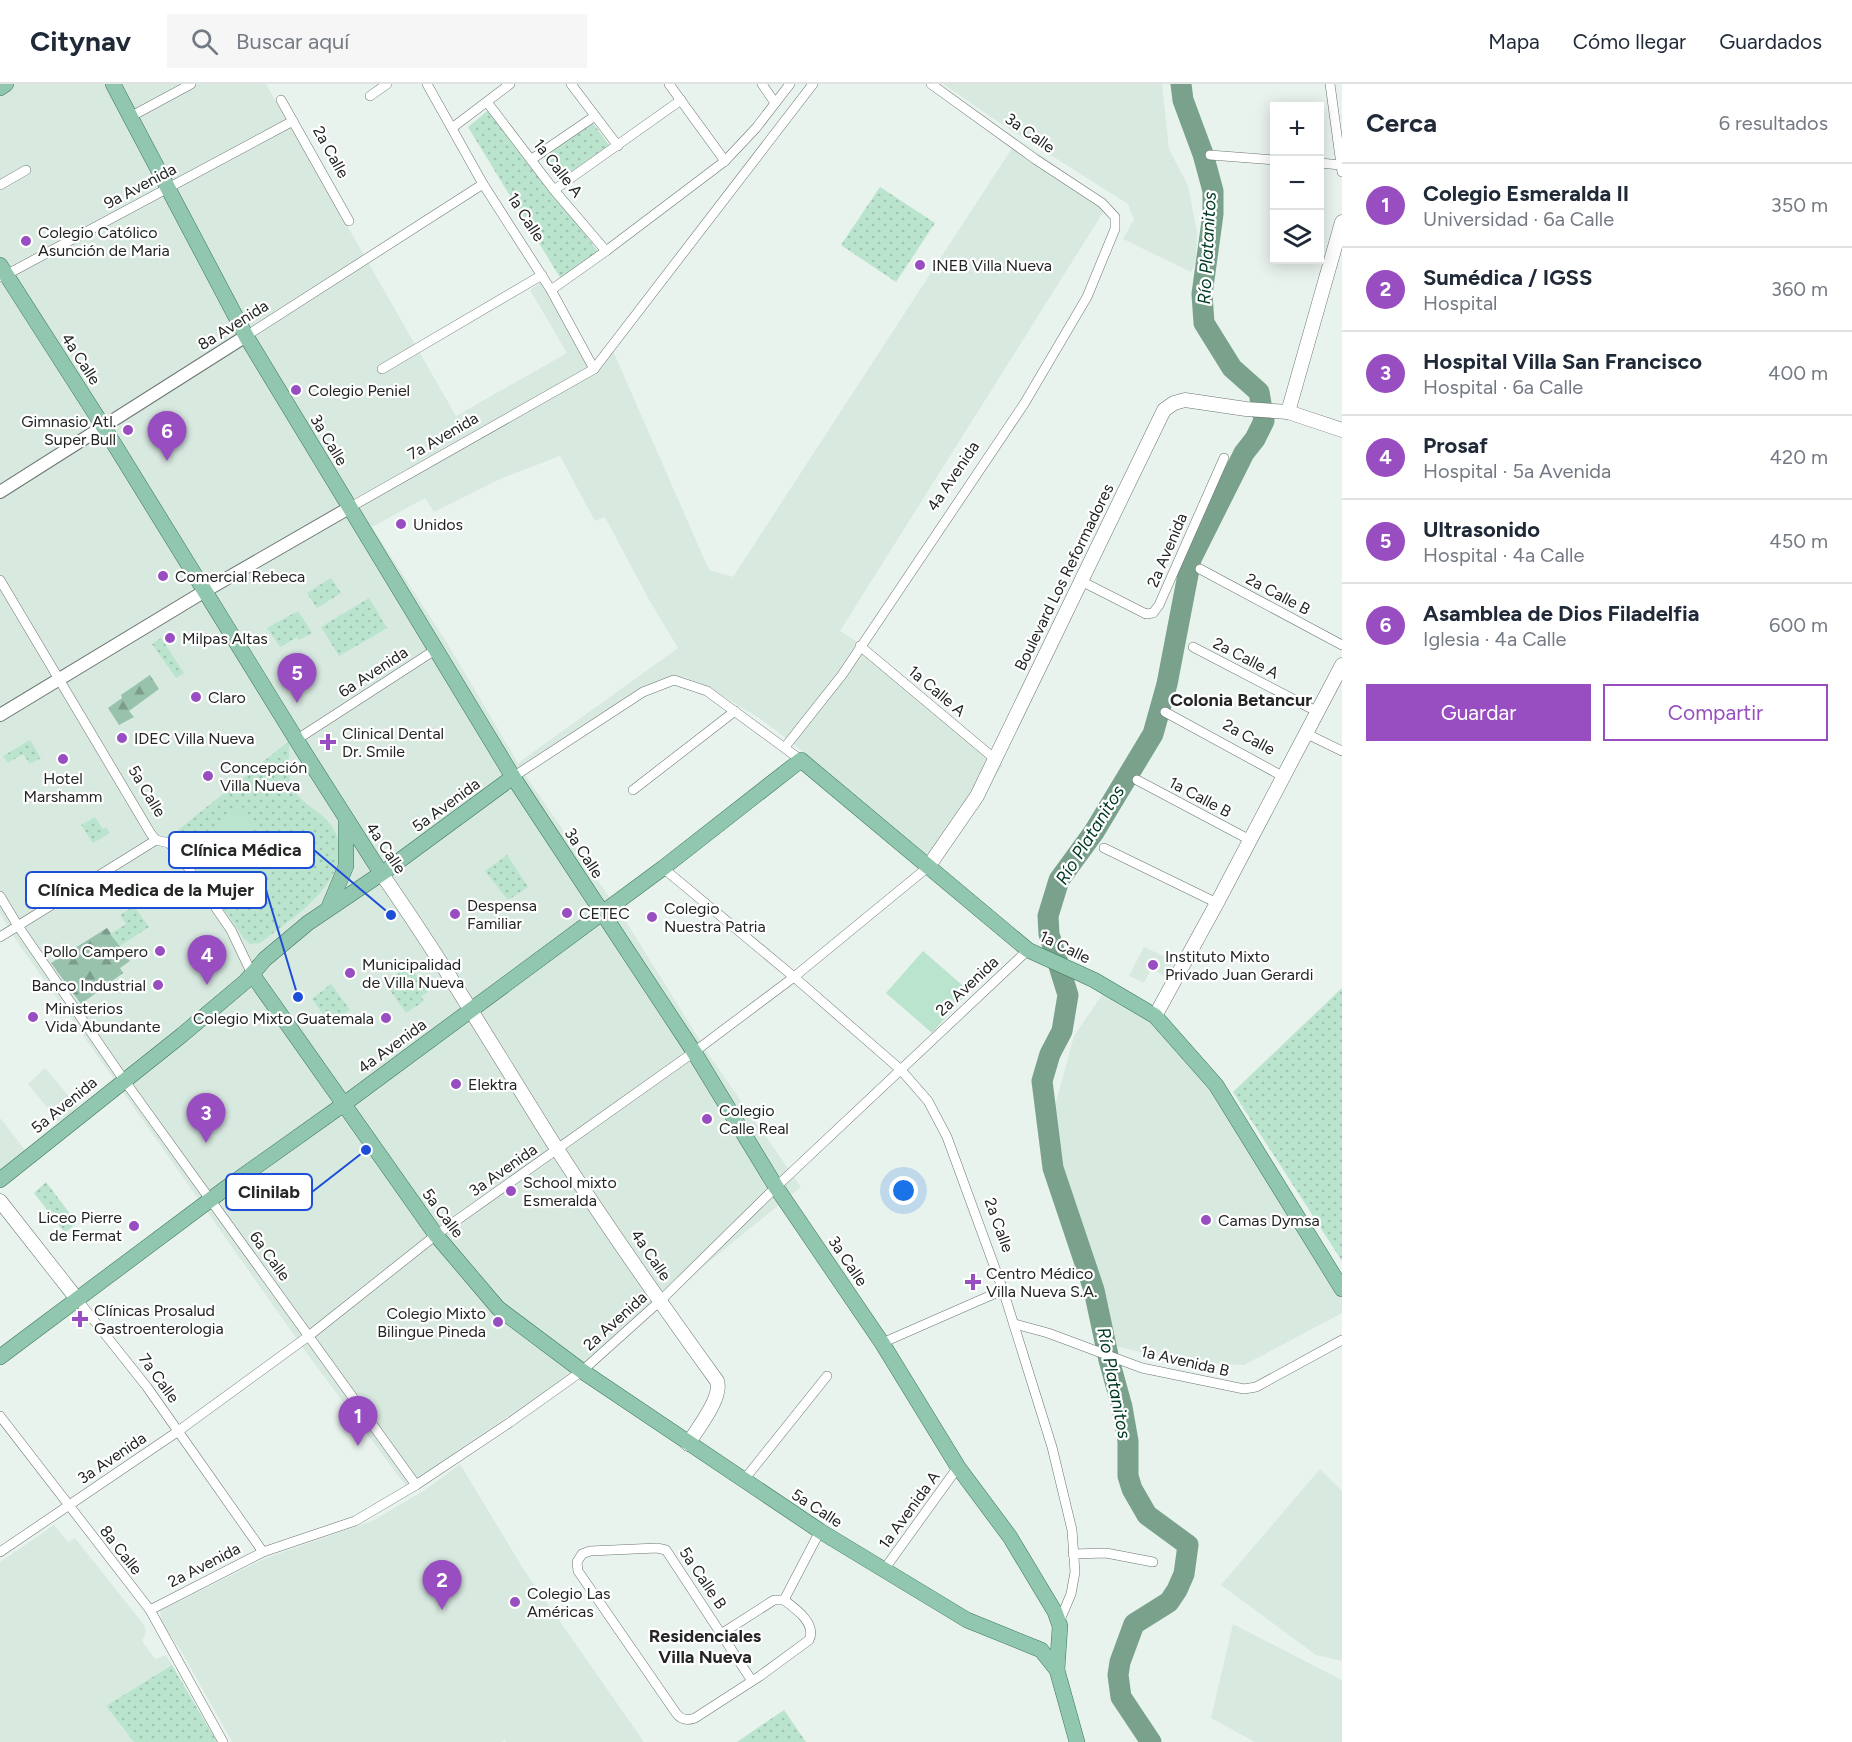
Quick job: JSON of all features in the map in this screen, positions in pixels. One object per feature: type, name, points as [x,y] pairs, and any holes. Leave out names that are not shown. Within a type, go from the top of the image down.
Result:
[{"type":"main road","points":[[0,88],[6,84]]},
{"type":"main road","name":"3a Calle","points":[[113,84],[246,336],[513,777],[694,1052],[776,1187],[882,1343],[958,1467],[1010,1537],[1060,1620]]},
{"type":"main road","points":[[1285,412],[1342,222]]},
{"type":"main road","name":"4a Calle","points":[[2,273],[103,426],[345,819],[472,1010],[558,1150],[719,1384],[717,1397],[688,1444]]},
{"type":"main road","name":"Boulevard Los Reformadores","points":[[928,867],[976,796],[1164,410],[1174,403],[1185,400],[1285,412],[1342,430]]},
{"type":"main road","points":[[1155,1016],[1342,665]]},
{"type":"main road","name":"1a Calle","points":[[801,760],[1028,950],[1094,980],[1155,1016],[1216,1085],[1342,1289]]},
{"type":"main road","name":"4a Avenida","points":[[0,1356],[663,868],[801,760]]},
{"type":"main road","name":"5a Avenida","points":[[0,1180],[190,1028],[252,974],[282,944],[513,777]]},
{"type":"main road","points":[[328,909],[346,866],[345,819]]},
{"type":"main road","name":"5a Calle","points":[[252,974],[436,1235],[498,1308],[582,1371],[820,1531],[967,1620],[1041,1650],[1057,1670]]},
{"type":"main road","name":"7a Calle","points":[[0,1201],[77,1299]]},
{"type":"main road","name":"2a Calle","points":[[1060,1620],[1057,1670],[1077,1742]]},
{"type":"main road","points":[[1041,1650],[1054,1643],[1058,1636]]},
{"type":"street","points":[[130,117],[190,84]]},
{"type":"street","points":[[370,96],[387,84]]},
{"type":"street","name":"1a Calle","points":[[427,84],[483,184],[551,290],[594,369]]},
{"type":"street","points":[[452,128],[510,84]]},
{"type":"street","points":[[572,84],[618,146]]},
{"type":"street","points":[[669,84],[725,161]]},
{"type":"street","points":[[762,84],[775,103]]},
{"type":"street","points":[[551,290],[725,161],[756,128],[790,84]]},
{"type":"street","name":"7a Avenida","points":[[0,715],[205,591],[594,369],[813,84]]},
{"type":"street","name":"3a Calle","points":[[931,84],[1109,209]]},
{"type":"street","points":[[1324,164],[1341,168],[1330,84]]},
{"type":"street","name":"2a Calle","points":[[281,99],[349,221]]},
{"type":"street","points":[[554,190],[681,100]]},
{"type":"street","name":"1a Calle A","points":[[488,102],[554,190],[606,251]]},
{"type":"street","points":[[532,159],[596,116]]},
{"type":"street","name":"9a Avenida","points":[[2,273],[167,189],[293,121]]},
{"type":"street","points":[[1210,155],[1270,160]]},
{"type":"street","points":[[0,185],[26,170]]},
{"type":"street","name":"8a Avenida","points":[[0,492],[483,184]]},
{"type":"street","name":"4a Avenida","points":[[785,747],[842,675],[1024,404],[1087,297],[1115,229],[1115,217],[1109,209]]},
{"type":"street","points":[[382,369],[542,275]]},
{"type":"street","name":"2a Avenida","points":[[1081,581],[1146,614],[1154,613],[1224,458]]},
{"type":"street","name":"2a Calle B","points":[[1200,569],[1342,645]]},
{"type":"street","name":"5a Calle","points":[[0,580],[156,840],[169,843],[176,850],[231,930],[252,974]]},
{"type":"street","name":"1a Calle A","points":[[860,646],[995,759]]},
{"type":"street","name":"2a Calle A","points":[[1193,647],[1318,712]]},
{"type":"street","name":"6a Avenida","points":[[296,740],[435,650]]},
{"type":"street","name":"5a Avenida","points":[[513,777],[643,692],[674,680],[707,691]]},
{"type":"street","name":"1a Calle","points":[[707,691],[801,760]]},
{"type":"street","points":[[633,790],[735,711]]},
{"type":"street","name":"2a Calle","points":[[1165,712],[1284,777]]},
{"type":"street","points":[[1307,734],[1342,751]]},
{"type":"street","name":"1a Calle B","points":[[1137,780],[1250,840]]},
{"type":"street","points":[[0,937],[156,840]]},
{"type":"street","points":[[1104,848],[1217,903]]},
{"type":"street","name":"3a Avenida","points":[[0,1552],[177,1432],[310,1335],[436,1235],[694,1052],[794,977],[928,867]]},
{"type":"street","name":"2a Calle","points":[[663,868],[901,1070],[928,1101],[947,1137],[1003,1290],[1052,1447],[1072,1530],[1074,1582],[1060,1620]]},
{"type":"street","name":"6a Calle","points":[[0,896],[18,926],[124,1080],[416,1485]]},
{"type":"street","name":"2a Avenida","points":[[150,1610],[263,1552],[355,1521],[416,1485],[582,1371],[660,1301],[776,1187],[1028,950]]},
{"type":"street","points":[[882,1343],[1003,1290]]},
{"type":"street","name":"7a Calle","points":[[77,1299],[147,1387],[263,1552]]},
{"type":"street","name":"1a Avenida B","points":[[1015,1324],[1142,1368],[1249,1389],[1342,1340]]},
{"type":"street","points":[[743,1481],[827,1376]]},
{"type":"street","name":"8a Calle","points":[[0,1416],[150,1610],[223,1742]]},
{"type":"street","name":"1a Avenida A","points":[[883,1570],[958,1467]]},
{"type":"street","points":[[784,1600],[820,1531]]},
{"type":"street","name":"5a Calle B","points":[[657,1548],[666,1550],[721,1634],[752,1681],[695,1718],[686,1720],[678,1716],[578,1570],[577,1562],[582,1554],[590,1551],[657,1548]]},
{"type":"street","points":[[1073,1554],[1106,1553],[1153,1562]]},
{"type":"street","points":[[721,1634],[774,1600],[784,1600],[810,1624],[811,1636],[806,1642],[752,1681]]},
{"type":"shaded area","points":[[0,84],[266,84],[456,416],[567,353],[530,290],[547,278],[594,365],[610,344],[709,570],[733,577],[1018,139],[1109,203],[840,631],[856,641],[1003,765],[932,856],[940,864],[937,868],[795,745],[759,718],[705,685],[683,677],[658,681],[521,769],[625,920],[709,1055],[801,1187],[576,1370],[406,1486],[308,1355],[16,940],[0,913]],"holes":[[[560,456],[595,521],[605,517],[648,598],[678,648],[518,763],[447,643],[372,527],[425,498],[434,512],[502,478]]]},
{"type":"shaded area","points":[[943,84],[1162,84],[1169,149],[1188,186],[1197,232],[1196,262],[1191,272],[1123,239],[1134,219],[1128,204]]},
{"type":"shaded area","name":"Instituto Mixto Privado Juan Gerardi","points":[[1144,947],[1174,961],[1166,977],[1151,969],[1144,983],[1129,976]]},
{"type":"shaded area","points":[[1108,986],[1144,1006],[1210,1088],[1342,1298],[1342,1313],[1244,1365],[1183,1362],[1106,1344],[1058,1213],[1050,1124],[1074,1036]]},
{"type":"shaded area","points":[[45,1068],[78,1107],[59,1122],[28,1084]]},
{"type":"shaded area","points":[[0,1118],[25,1150],[0,1170]]},
{"type":"shaded area","points":[[460,1464],[524,1570],[644,1742],[506,1742],[505,1740],[501,1742],[232,1742],[183,1654],[162,1623],[160,1611],[266,1558],[372,1521],[425,1490]]},
{"type":"shaded area","points":[[1320,1469],[1342,1491],[1342,1661],[1316,1655],[1221,1585]]},
{"type":"shaded area","points":[[54,1525],[68,1542],[75,1538],[144,1625],[146,1632],[142,1641],[155,1659],[166,1655],[172,1665],[106,1706],[134,1742],[0,1742],[0,1562]]},
{"type":"shaded area","points":[[1233,1624],[1342,1680],[1342,1742],[1255,1742],[1211,1718]]},
{"type":"green space","points":[[492,107],[598,252],[561,279],[468,127]]},
{"type":"green space","points":[[592,122],[609,145],[560,180],[543,156]]},
{"type":"green space","points":[[880,187],[935,223],[896,282],[841,245]]},
{"type":"green space","points":[[331,578],[341,593],[317,608],[307,593]]},
{"type":"green space","points":[[369,598],[387,628],[339,656],[321,627]]},
{"type":"green space","points":[[298,611],[312,633],[299,640],[297,637],[280,647],[267,628]]},
{"type":"green space","points":[[161,638],[184,673],[176,678],[152,644]]},
{"type":"green space","points":[[150,675],[159,689],[129,711],[134,717],[119,725],[108,708],[122,698],[121,695]]},
{"type":"green space","points":[[30,740],[41,758],[30,764],[23,754],[8,763],[3,756]]},
{"type":"green space","points":[[289,741],[289,769],[292,786],[300,798],[331,825],[339,843],[338,861],[331,878],[305,908],[260,943],[250,944],[173,834]]},
{"type":"green space","points":[[243,807],[257,827],[223,852],[208,832]]},
{"type":"green space","points":[[95,817],[103,829],[106,827],[110,833],[93,843],[81,825]]},
{"type":"green space","points":[[507,855],[528,887],[508,900],[485,871]]},
{"type":"green space","points":[[134,906],[149,927],[120,946],[110,934],[126,924],[120,915]]},
{"type":"green space","points":[[107,928],[130,961],[120,968],[123,973],[81,1004],[51,963]]},
{"type":"green space","points":[[923,951],[969,991],[932,1033],[886,993]]},
{"type":"green space","points":[[410,965],[428,992],[421,996],[424,1001],[406,1013],[384,982]]},
{"type":"green space","points":[[331,984],[350,1010],[331,1025],[312,999]]},
{"type":"green space","points":[[1342,988],[1342,1261],[1233,1092]]},
{"type":"green space","points":[[46,1182],[77,1223],[65,1233],[34,1193]]},
{"type":"green space","points":[[172,1665],[217,1742],[134,1742],[106,1706]]},
{"type":"green space","points":[[784,1710],[806,1742],[737,1742]]},
{"type":"waterway","name":"Río Platanitos","points":[[1151,1742],[1121,1697],[1118,1675],[1120,1662],[1134,1624],[1169,1602],[1177,1590],[1184,1574],[1188,1545],[1147,1515],[1132,1489],[1128,1476],[1128,1441],[1122,1407],[1094,1290],[1053,1168],[1042,1081],[1050,1054],[1062,1031],[1068,995],[1049,934],[1048,916],[1059,880],[1094,832],[1153,734],[1167,684],[1191,559],[1244,453],[1255,439],[1264,421],[1259,392],[1232,368],[1204,323],[1202,294],[1213,214],[1213,191],[1203,154],[1183,100],[1181,84]]},
{"type":"place","name":"Colegio Católico Asunción de Maria","points":[[26,241]]},
{"type":"place","name":"INEB Villa Nueva","points":[[920,265]]},
{"type":"place","name":"Colegio Peniel","points":[[296,390]]},
{"type":"place","name":"Gimnasio Atl. Super Bull","points":[[128,430]]},
{"type":"place","name":"Asamblea de Dios Filadelfia","points":[[167,461]]},
{"type":"place","name":"Unidos","points":[[401,524]]},
{"type":"place","name":"Comercial Rebeca","points":[[163,576]]},
{"type":"place","name":"Milpas Altas","points":[[170,638]]},
{"type":"place","name":"Claro","points":[[196,697]]},
{"type":"place","name":"Ultrasonido","points":[[297,703]]},
{"type":"place","name":"IDEC Villa Nueva","points":[[122,738]]},
{"type":"place","name":"Clinical Dental Dr. Smile","points":[[328,742]]},
{"type":"place","name":"Hotel Marshamm","points":[[63,759]]},
{"type":"place","name":"Concepción Villa Nueva","points":[[208,776]]},
{"type":"place","name":"CETEC","points":[[567,913]]},
{"type":"place","name":"Despensa Familiar","points":[[455,914]]},
{"type":"place","name":"Clínica Médica","points":[[391,915]]},
{"type":"place","name":"Colegio Nuestra Patria","points":[[652,917]]},
{"type":"place","name":"Pollo Campero","points":[[160,951]]},
{"type":"place","name":"Instituto Mixto Privado Juan Gerardi","points":[[1153,965]]},
{"type":"place","name":"Municipalidad de Villa Nueva","points":[[350,973]]},
{"type":"place","name":"Banco Industrial","points":[[158,985]]},
{"type":"place","name":"Prosaf","points":[[207,985]]},
{"type":"place","name":"Clínica Medica de la Mujer","points":[[298,997]]},
{"type":"place","name":"Ministerios Vida Abundante","points":[[33,1017]]},
{"type":"place","name":"Colegio Mixto Guatemala","points":[[386,1018]]},
{"type":"place","name":"Elektra","points":[[456,1084]]},
{"type":"place","name":"Colegio Calle Real","points":[[707,1119]]},
{"type":"place","name":"Hospital Villa San Francisco","points":[[206,1143]]},
{"type":"place","name":"Clinilab","points":[[366,1150]]},
{"type":"place","name":"School mixto Esmeralda","points":[[511,1191]]},
{"type":"place","name":"Camas Dymsa","points":[[1206,1220]]},
{"type":"place","name":"Liceo Pierre de Fermat","points":[[134,1226]]},
{"type":"place","name":"Centro Médico Villa Nueva S.A.","points":[[973,1282]]},
{"type":"place","name":"Clínicas Prosalud Gastroenterologia","points":[[80,1319]]},
{"type":"place","name":"Colegio Mixto Bilingue Pineda","points":[[498,1322]]},
{"type":"place","name":"Colegio Esmeralda II","points":[[358,1446]]},
{"type":"place","name":"Colegio Las Américas","points":[[515,1602]]},
{"type":"place","name":"Sumédica / IGSS","points":[[442,1610]]},
{"type":"district","name":"Colonia Betancur","points":[[1241,700]]},
{"type":"district","name":"Residenciales Villa Nueva","points":[[705,1646]]}]
